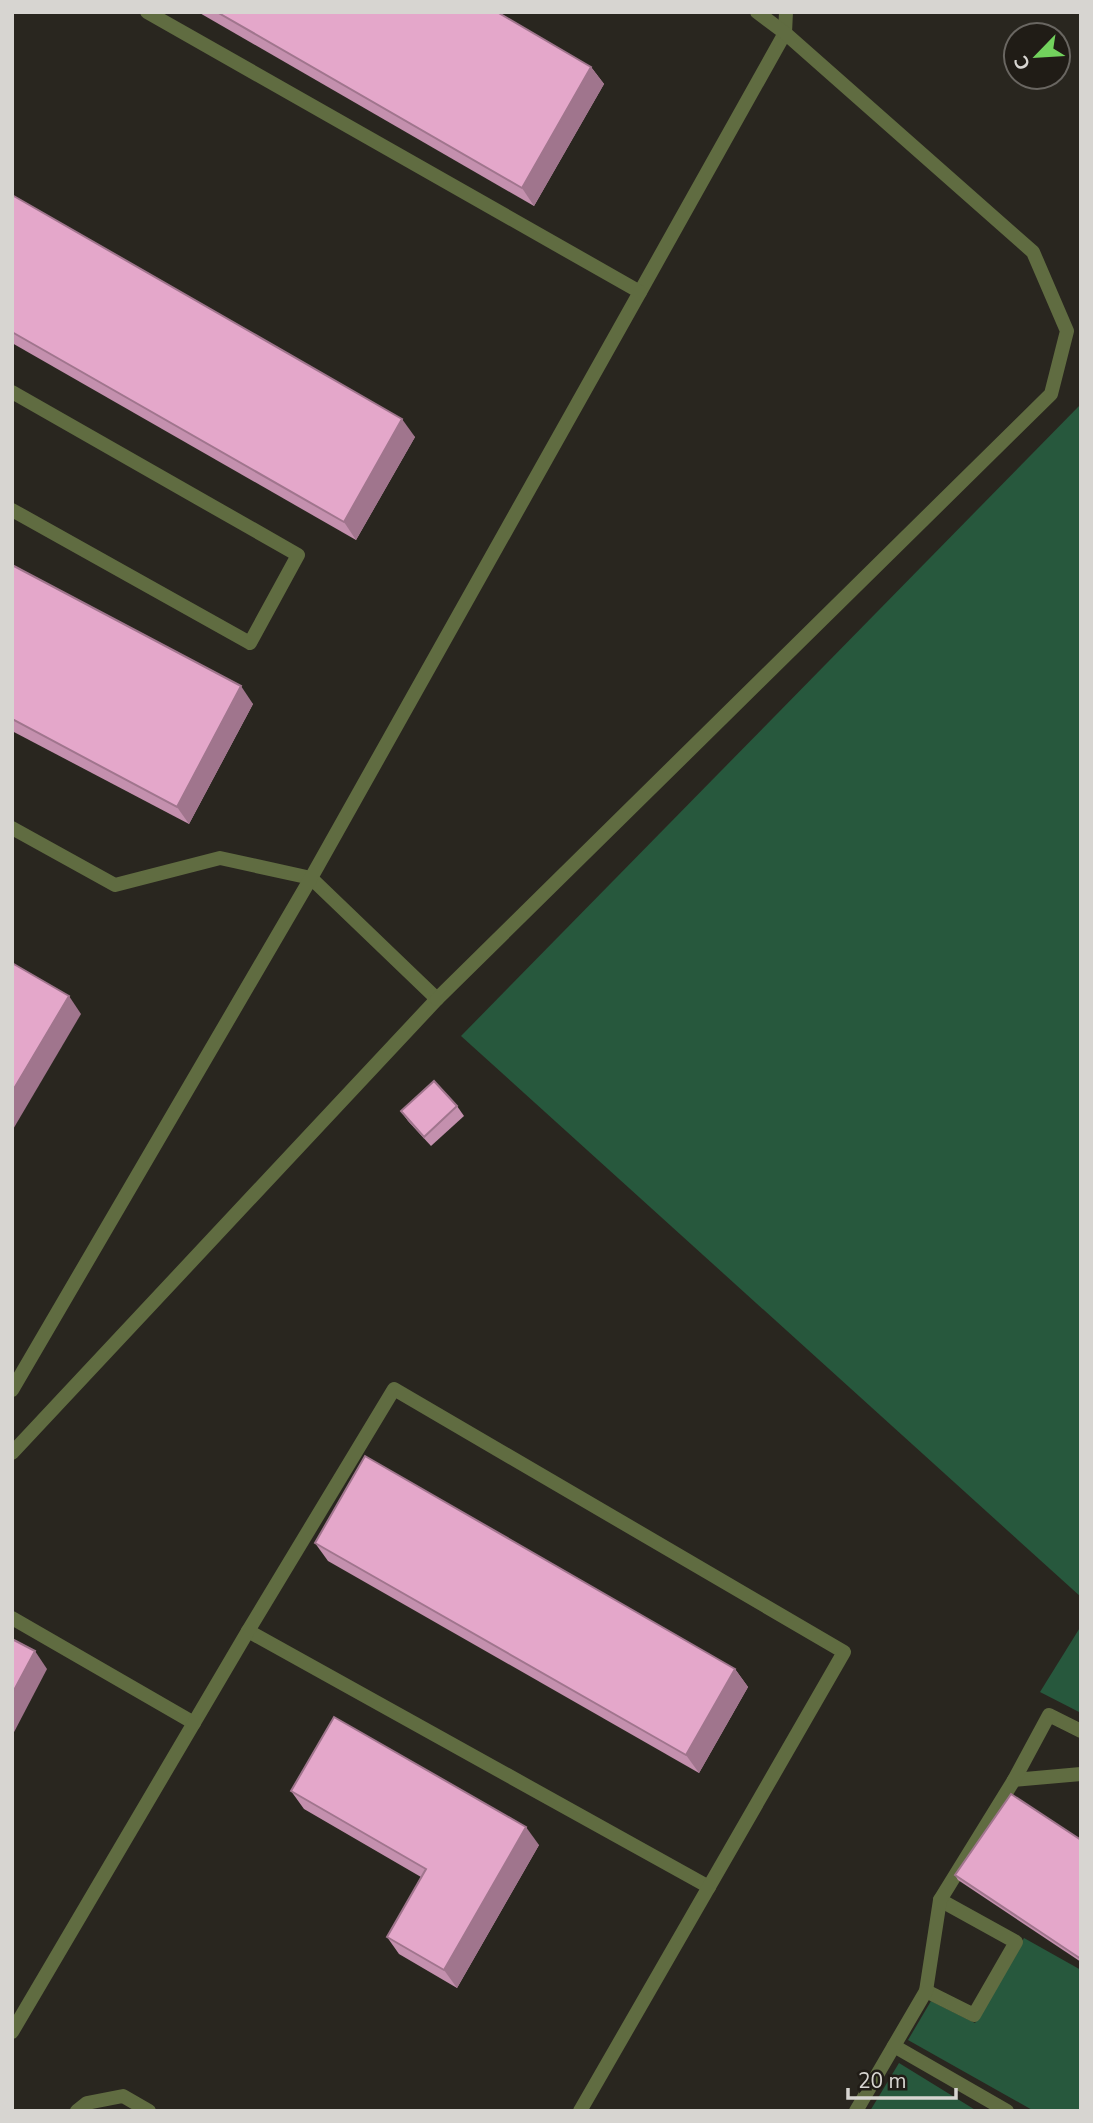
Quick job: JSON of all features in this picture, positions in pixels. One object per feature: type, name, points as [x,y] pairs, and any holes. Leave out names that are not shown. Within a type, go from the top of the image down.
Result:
[{"type":"lane","points":[[147,12],[640,292]]},
{"type":"lane","points":[[12,1454],[436,999],[1051,394],[1067,331],[1033,252],[785,33],[757,12]]},
{"type":"lane","points":[[12,1390],[311,878],[785,33],[786,12]]},
{"type":"lane","points":[[12,392],[298,555],[250,643],[12,510]]},
{"type":"lane","points":[[12,828],[115,885],[220,858],[311,878],[436,999]]},
{"type":"lane","points":[[12,2032],[394,1389],[844,1651],[580,2111]]},
{"type":"lane","points":[[12,1618],[194,1723]]},
{"type":"lane","points":[[248,1631],[709,1887]]},
{"type":"lane","points":[[856,2111],[926,1991],[940,1900],[1014,1780],[1049,1715],[1081,1731]]},
{"type":"lane","points":[[1014,1780],[1081,1774]]},
{"type":"lane","points":[[926,1991],[974,2015],[1016,1942],[940,1900]]},
{"type":"lane","points":[[894,2046],[1007,2111]]},
{"type":"lane","points":[[77,2111],[87,2103],[123,2096],[149,2111]]},
{"type":"green space","points":[[1081,404],[1081,1597],[461,1036]]},
{"type":"green space","points":[[1081,1626],[1081,1713],[1040,1692]]},
{"type":"green space","points":[[1024,1938],[1081,1970],[1081,2111],[1034,2111],[908,2040],[931,2001],[975,2023]]},
{"type":"green space","points":[[899,2063],[977,2111],[870,2111]]},
{"type":"building","points":[[217,12],[497,12],[591,67],[522,188]]},
{"type":"building","points":[[12,195],[402,419],[344,522],[12,332]]},
{"type":"building","points":[[12,565],[241,686],[177,807],[12,719]]},
{"type":"building","points":[[12,963],[69,996],[12,1092]]},
{"type":"building","points":[[434,1081],[457,1106],[424,1137],[401,1111]]},
{"type":"building","points":[[365,1456],[735,1669],[686,1755],[315,1543]]},
{"type":"building","points":[[12,1639],[35,1651],[12,1694]]},
{"type":"building","points":[[334,1717],[526,1827],[444,1970],[387,1937],[426,1869],[291,1791]]},
{"type":"building","points":[[1011,1794],[1081,1840],[1081,1959],[955,1875]]}]
